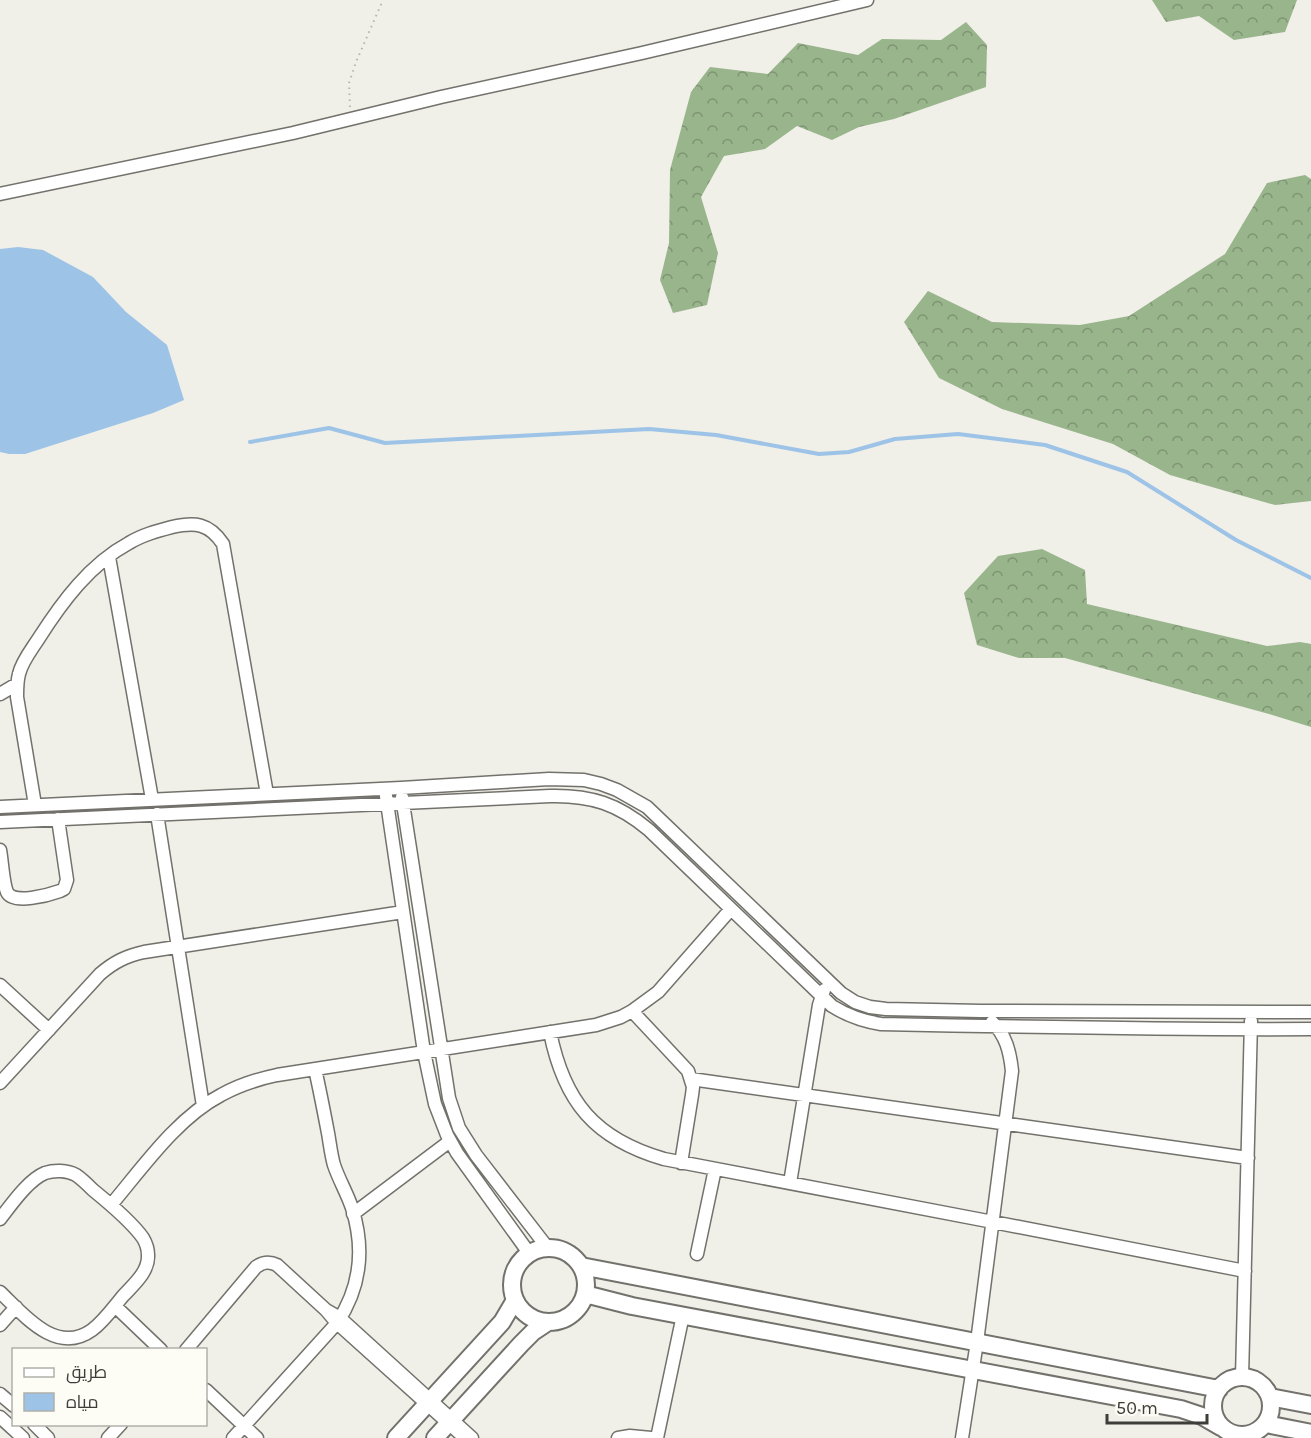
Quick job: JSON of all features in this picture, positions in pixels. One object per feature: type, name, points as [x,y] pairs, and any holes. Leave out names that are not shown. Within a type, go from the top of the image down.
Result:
[{"type":"street","points":[[0,194],[270,138],[867,0]]},
{"type":"street","points":[[35,805],[17,684],[24,661],[54,615],[77,586],[109,556],[151,532],[191,524],[210,529],[223,544],[267,794]]},
{"type":"street","points":[[109,556],[152,800]]},
{"type":"street","points":[[0,694],[17,684]]},
{"type":"street","points":[[0,807],[558,779],[584,780],[617,790],[647,807],[841,993],[855,1002],[870,1007],[981,1011],[1311,1012]]},
{"type":"street","points":[[401,788],[449,1098],[467,1142],[547,1247]]},
{"type":"street","points":[[385,789],[424,1052],[435,1104],[449,1138],[465,1165],[529,1253]]},
{"type":"street","points":[[0,822],[568,795],[603,802],[635,819],[832,1006],[847,1016],[863,1022],[997,1026],[1311,1029]]},
{"type":"street","points":[[157,814],[203,1106]]},
{"type":"street","points":[[0,849],[7,891],[12,898],[21,899],[60,891],[67,880],[58,819]]},
{"type":"street","points":[[111,1205],[185,1120],[220,1095],[238,1086],[258,1080],[315,1070],[596,1025],[621,1017],[658,992],[731,909]]},
{"type":"street","points":[[0,1083],[100,974],[113,963],[128,956],[403,912]]},
{"type":"street","points":[[790,1183],[822,996],[830,982]]},
{"type":"street","points":[[0,986],[49,1030]]},
{"type":"street","points":[[632,1011],[684,1065],[692,1079],[692,1095],[681,1162]]},
{"type":"street","points":[[962,1438],[977,1342],[1012,1071],[1005,1040],[997,1026],[981,1011]]},
{"type":"street","points":[[1242,1377],[1252,1012]]},
{"type":"street","points":[[550,1032],[563,1077],[588,1118],[631,1148],[664,1160],[1245,1271]]},
{"type":"street","points":[[233,1438],[338,1321],[356,1283],[360,1265],[360,1247],[352,1210],[334,1164],[315,1070]]},
{"type":"street","points":[[692,1079],[1248,1158]]},
{"type":"street","points":[[352,1210],[449,1138]]},
{"type":"street","points":[[697,1254],[715,1169]]},
{"type":"street","points":[[0,1292],[39,1329],[49,1335],[59,1338],[81,1336],[91,1331],[140,1276],[146,1268],[148,1258],[148,1248],[143,1238],[111,1205],[76,1176],[67,1172],[45,1173],[36,1178],[2,1211]]},
{"type":"street","points":[[547,1247],[557,1248],[575,1258],[581,1266],[587,1284],[582,1304],[575,1312],[567,1318],[548,1322],[538,1321],[520,1309],[514,1300],[512,1282],[513,1274],[522,1259],[535,1250],[547,1247]]},
{"type":"street","points":[[186,1348],[256,1267],[272,1262],[472,1438]]},
{"type":"street","points":[[581,1266],[1219,1389]]},
{"type":"street","points":[[585,1294],[616,1303],[1181,1409],[1202,1416],[1236,1437],[1250,1435],[1266,1424],[1271,1411],[1270,1396],[1264,1386],[1259,1382],[1242,1377],[1229,1380],[1219,1389],[1213,1404],[1216,1420],[1221,1427]]},
{"type":"street","points":[[396,1438],[502,1322],[514,1300]]},
{"type":"street","points":[[114,1306],[159,1348]]},
{"type":"street","points":[[0,1325],[16,1307]]},
{"type":"street","points":[[657,1438],[687,1316]]},
{"type":"street","points":[[664,1438],[687,1316]]},
{"type":"street","points":[[435,1438],[520,1344],[548,1322]]},
{"type":"street","points":[[207,1391],[257,1438]]},
{"type":"street","points":[[0,1394],[12,1404]]},
{"type":"street","points":[[1270,1396],[1311,1405]]},
{"type":"street","points":[[0,1417],[23,1438]]},
{"type":"street","points":[[450,1421],[465,1438]]},
{"type":"street","points":[[1266,1424],[1311,1433]]},
{"type":"street","points":[[35,1426],[48,1438]]},
{"type":"street","points":[[99,1438],[110,1426]]},
{"type":"street","points":[[108,1438],[120,1426]]},
{"type":"street","points":[[618,1438],[630,1436],[651,1438]]},
{"type":"path","points":[[352,118],[349,83],[383,0]]},
{"type":"green space","points":[[1152,0],[1297,0],[1285,32],[1234,40],[1199,16],[1166,22]]},
{"type":"green space","points":[[966,22],[987,45],[986,87],[894,119],[859,127],[832,140],[797,126],[765,149],[724,156],[701,197],[718,253],[707,305],[673,313],[660,280],[669,243],[670,170],[691,92],[710,67],[768,74],[798,43],[858,55],[882,39],[941,40]]},
{"type":"green space","points":[[1305,175],[1311,179],[1311,501],[1275,505],[1170,475],[1113,444],[1002,409],[939,378],[904,322],[928,291],[992,322],[1080,325],[1129,316],[1225,254],[1267,183]]},
{"type":"green space","points":[[1042,549],[1085,570],[1087,604],[1267,646],[1300,642],[1311,644],[1311,727],[1065,658],[1019,658],[977,645],[964,593],[998,556]]},
{"type":"water","points":[[18,247],[43,250],[93,277],[126,312],[167,345],[184,400],[153,413],[25,454],[0,452],[0,249]]},
{"type":"waterway","points":[[250,442],[329,428],[385,443],[649,429],[716,435],[819,454],[849,452],[895,439],[958,434],[1045,445],[1127,472],[1236,540],[1311,578]]}]
